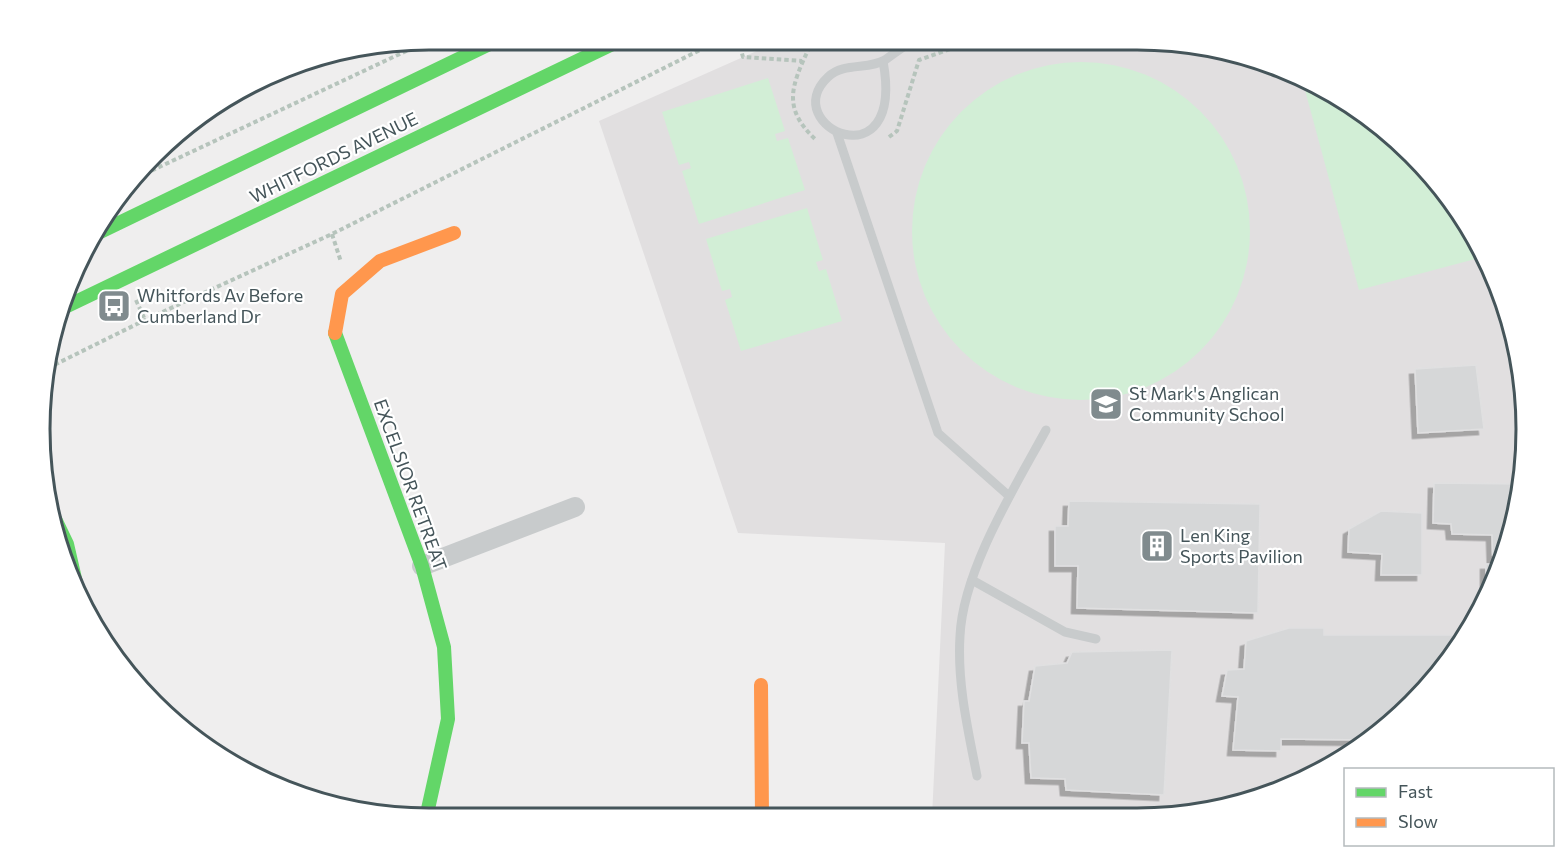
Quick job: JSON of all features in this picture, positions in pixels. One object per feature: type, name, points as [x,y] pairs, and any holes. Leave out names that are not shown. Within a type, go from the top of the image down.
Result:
[{"type":"main road","name":"WHITFORDS AVENUE","points":[[106,229],[477,50]]},
{"type":"main road","name":"WHITFORDS AVENUE","points":[[71,304],[599,50]]},
{"type":"main road","name":"EXCELSIOR RETREAT","points":[[428,808],[448,719],[444,647],[422,566],[336,332],[342,294],[380,261],[454,233]]},
{"type":"main road","points":[[761,685],[762,808]]},
{"type":"street","points":[[422,566],[575,507]]},
{"type":"lane","points":[[883,61],[887,93],[883,114],[878,123],[859,135],[837,133],[827,127],[817,107],[821,86],[828,77],[839,69],[883,61],[896,50]]},
{"type":"lane","points":[[837,133],[938,433],[1010,496]]},
{"type":"lane","points":[[977,776],[962,699],[960,634],[972,580],[1010,496],[1046,430]]},
{"type":"lane","points":[[972,580],[1065,632],[1096,639]]},
{"type":"path","points":[[152,170],[409,50]]},
{"type":"path","points":[[55,364],[145,320],[332,234],[700,50]]},
{"type":"path","points":[[741,50],[743,57],[802,61]]},
{"type":"shaded area","name":"St Mark's Anglican Community School","points":[[759,50],[1162,50],[1235,62],[1282,78],[1327,100],[1348,113],[1387,144],[1438,198],[1466,239],[1477,261],[1488,284],[1504,331],[1516,404],[1516,454],[1513,479],[1504,527],[1496,551],[1488,574],[1466,619],[1438,660],[1387,714],[1348,745],[1282,780],[1235,796],[1162,808],[932,808],[945,543],[738,533],[599,121]]},
{"type":"green space","points":[[1081,62],[1114,65],[1146,75],[1175,91],[1200,112],[1221,137],[1237,166],[1247,198],[1250,231],[1247,264],[1237,296],[1221,325],[1200,350],[1175,371],[1146,387],[1114,397],[1081,400],[1048,397],[1016,387],[987,371],[962,350],[941,325],[925,296],[915,264],[912,231],[915,198],[925,166],[941,137],[962,112],[987,91],[1016,75],[1048,65]]},
{"type":"green space","points":[[768,78],[785,131],[775,134],[777,141],[788,138],[805,190],[699,224],[682,171],[691,168],[689,162],[679,165],[662,112]]},
{"type":"green space","points":[[1305,89],[1348,113],[1405,161],[1453,218],[1476,259],[1359,290]]},
{"type":"green space","points":[[807,208],[823,260],[816,262],[819,271],[826,269],[842,321],[741,351],[725,300],[732,297],[730,289],[722,291],[706,239]]},
{"type":"building","points":[[1476,365],[1484,429],[1418,433],[1415,369]]},
{"type":"building","points":[[1434,483],[1512,484],[1504,527],[1493,560],[1492,535],[1452,534],[1451,524],[1433,523]]},
{"type":"building","name":"Len King Sports Pavilion","points":[[1069,501],[1260,504],[1258,613],[1077,608],[1078,566],[1055,566],[1055,526],[1068,526]]},
{"type":"building","points":[[1381,511],[1422,513],[1422,575],[1381,575],[1382,554],[1348,552],[1349,529]]},
{"type":"building","points":[[1486,564],[1491,564],[1486,578]]},
{"type":"building","points":[[1289,628],[1324,628],[1324,635],[1456,635],[1438,660],[1405,697],[1355,740],[1281,739],[1281,751],[1233,750],[1238,697],[1222,696],[1227,670],[1244,669],[1246,641]]},
{"type":"building","points":[[1172,650],[1164,795],[1066,790],[1065,779],[1031,778],[1029,743],[1022,743],[1024,701],[1029,701],[1035,666],[1067,663],[1072,652]]},
{"type":"traffic: fast","points":[[106,229],[477,50]]},
{"type":"traffic: fast","points":[[71,304],[600,50]]},
{"type":"traffic: fast","points":[[335,333],[422,566],[444,647],[448,719],[428,808]]},
{"type":"traffic: slow","points":[[335,333],[342,294],[380,261],[454,233]]},
{"type":"traffic: slow","points":[[761,685],[762,808]]},
{"type":"place","name":"Whitfords Av Before Cumberland Dr","points":[[114,306]]},
{"type":"place","name":"St Mark's Anglican Community School","points":[[1106,404]]},
{"type":"place","name":"Len King Sports Pavilion","points":[[1157,546]]}]
